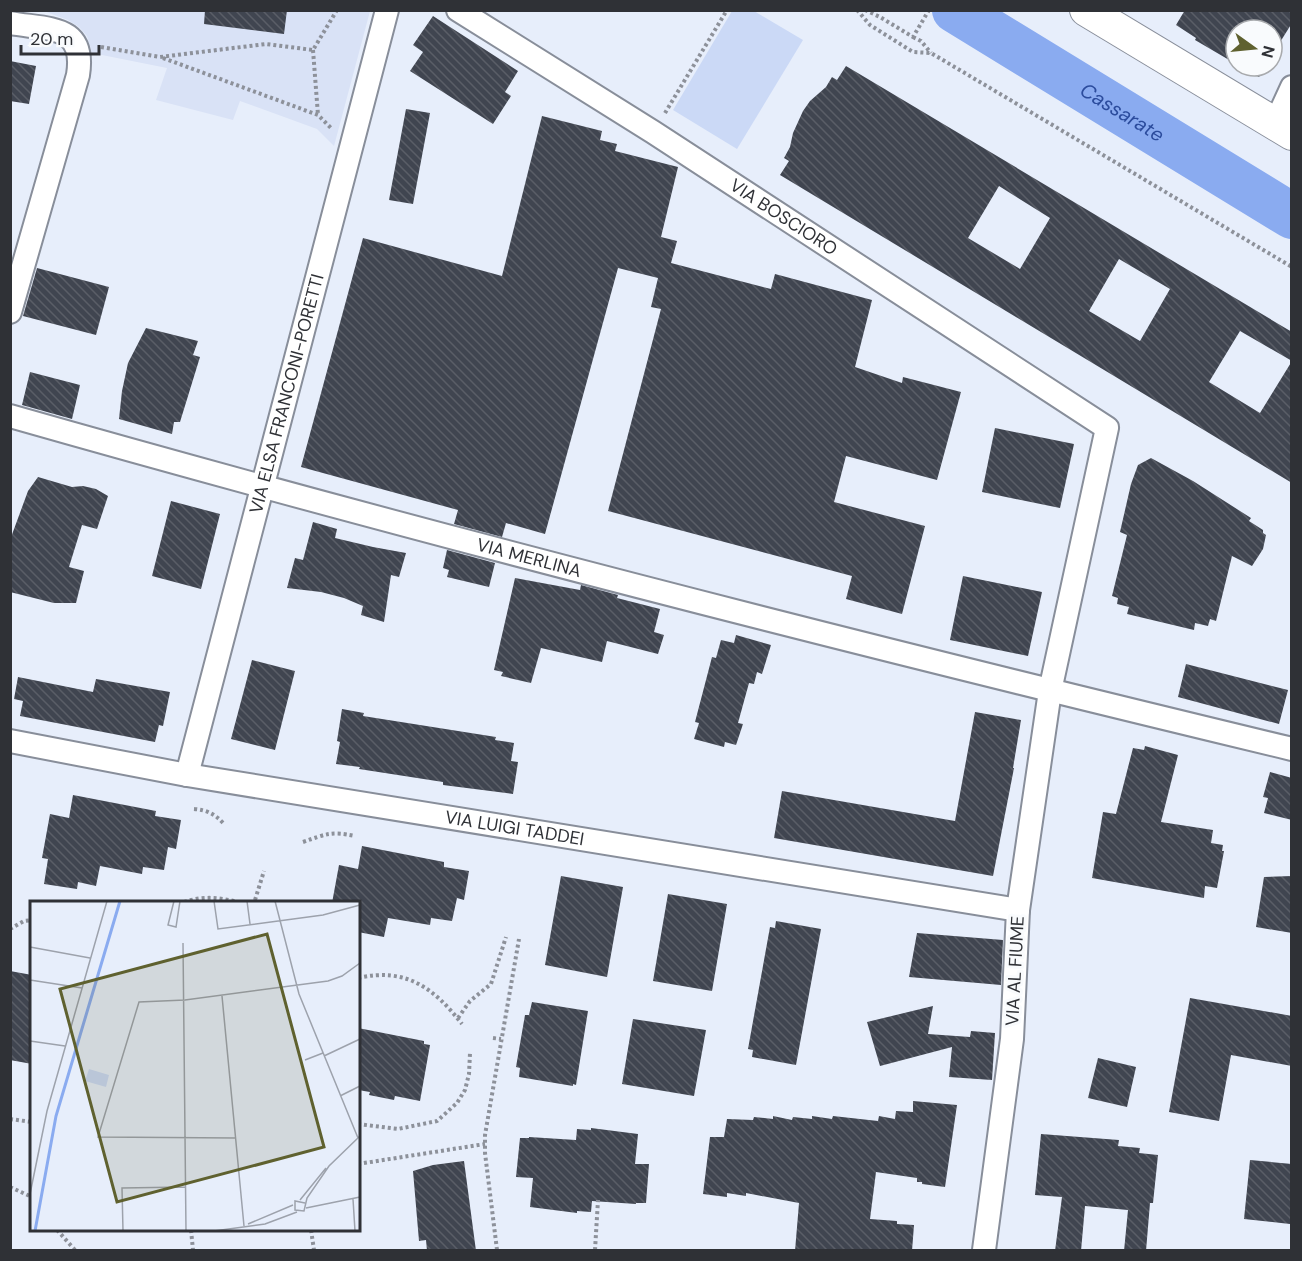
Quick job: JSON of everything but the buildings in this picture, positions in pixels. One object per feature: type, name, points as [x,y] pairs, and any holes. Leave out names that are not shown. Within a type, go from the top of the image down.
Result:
[{"type":"main road","points":[[1086,10],[1283,129]]},
{"type":"street","name":"VIA ELSA FRANCONI-PORETTI","points":[[187,775],[387,10]]},
{"type":"street","name":"VIA BOSCIORO","points":[[458,10],[654,132],[1107,428]]},
{"type":"street","points":[[10,23],[62,32],[73,37],[81,59],[10,312]]},
{"type":"street","points":[[1283,129],[1292,87]]},
{"type":"street","name":"VIA MERLINA","points":[[10,416],[263,488],[1050,691]]},
{"type":"street","name":"VIA AL FIUME","points":[[984,1251],[1012,1039],[1018,910],[1050,691],[1107,428]]},
{"type":"street","points":[[1050,691],[1292,749]]},
{"type":"street","name":"VIA LUIGI TADDEI","points":[[10,741],[187,775],[1018,910]]},
{"type":"path","points":[[318,115],[313,50],[337,10]]},
{"type":"path","points":[[654,132],[727,10]]},
{"type":"path","points":[[856,10],[870,25],[914,52],[932,53]]},
{"type":"path","points":[[866,10],[915,35],[932,53],[1292,267]]},
{"type":"path","points":[[915,35],[929,10]]},
{"type":"path","points":[[160,57],[266,44],[313,50]]},
{"type":"path","points":[[78,46],[91,45],[160,57],[318,115],[337,134],[353,140]]},
{"type":"path","points":[[194,809],[204,810],[216,816],[224,824]]},
{"type":"path","points":[[303,843],[337,832],[355,836]]},
{"type":"path","points":[[255,900],[264,871]]},
{"type":"path","points":[[192,901],[208,897],[231,901]]},
{"type":"path","points":[[10,929],[30,920]]},
{"type":"path","points":[[458,1018],[470,1001],[491,984],[506,937]]},
{"type":"path","points":[[497,1251],[485,1144],[519,939]]},
{"type":"path","points":[[360,978],[374,975],[408,979],[425,986],[441,998],[462,1024]]},
{"type":"path","points":[[493,1038],[501,1039]]},
{"type":"path","points":[[360,1124],[398,1129],[438,1122],[457,1103],[465,1090],[470,1074],[470,1053]]},
{"type":"path","points":[[10,1119],[30,1122]]},
{"type":"path","points":[[360,1164],[485,1144]]},
{"type":"path","points":[[10,1187],[30,1196]]},
{"type":"path","points":[[595,1251],[598,1200]]},
{"type":"path","points":[[58,1231],[75,1251]]},
{"type":"path","points":[[190,1231],[193,1251]]},
{"type":"path","points":[[311,1231],[314,1251]]},
{"type":"shaded area","points":[[44,11],[370,11],[334,146],[317,129],[240,101],[233,120],[156,100],[167,68],[92,53],[87,36],[79,27]]},
{"type":"shaded area","points":[[732,11],[754,11],[803,40],[737,149],[673,110]]},
{"type":"waterway","name":"Cassarate","points":[[955,10],[1292,216]]}]
